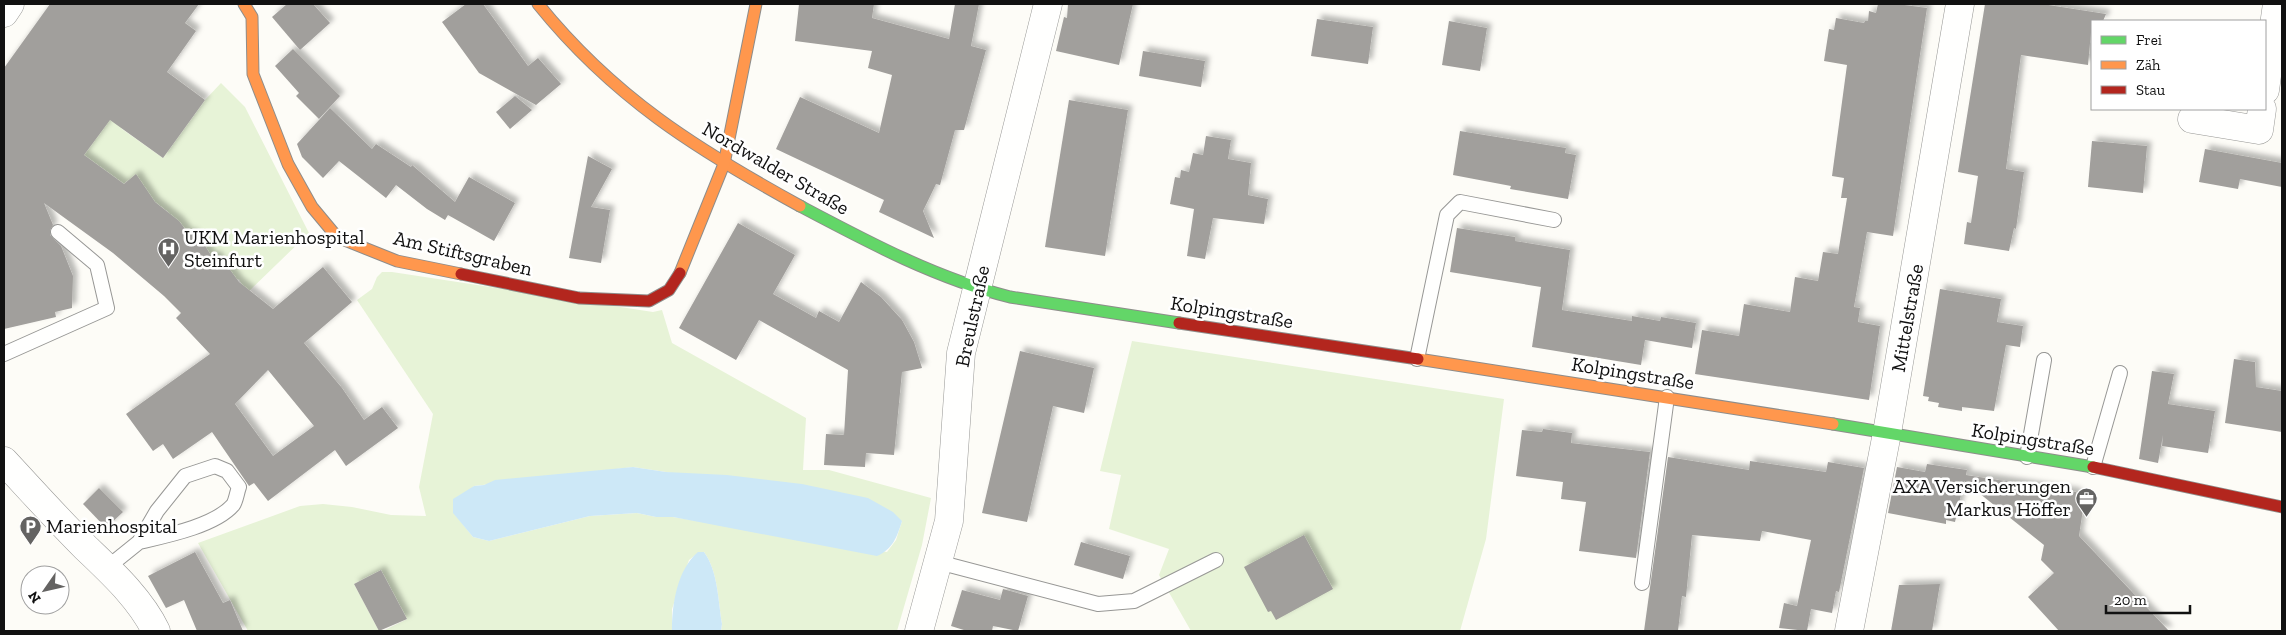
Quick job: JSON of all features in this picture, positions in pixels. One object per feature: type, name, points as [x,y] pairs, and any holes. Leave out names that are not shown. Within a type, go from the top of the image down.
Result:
[{"type":"street","points":[[4,13],[10,4]]},
{"type":"street","name":"Am Stiftsgraben","points":[[244,4],[252,18],[253,74],[288,164],[312,207],[337,237],[397,261],[579,298],[649,301],[669,290],[683,269],[724,164],[756,4]]},
{"type":"street","name":"Nordwalder Straße","points":[[538,4],[567,40],[615,86],[724,164],[855,235],[943,278],[976,290]]},
{"type":"street","name":"Breulstraße","points":[[919,631],[949,521],[960,353],[1048,4]]},
{"type":"street","name":"Mittelstraße","points":[[1848,631],[1887,433],[1960,4]]},
{"type":"street","points":[[2266,83],[2277,4]]},
{"type":"street","points":[[2192,119],[2259,130],[2262,110]]},
{"type":"street","name":"Kolpingstraße","points":[[976,290],[1010,297],[1667,397],[1887,433],[2093,468],[2282,507]]},
{"type":"street","points":[[4,461],[86,547],[108,566],[149,618],[156,631]]},
{"type":"lane","points":[[238,61],[253,74]]},
{"type":"lane","points":[[1417,359],[1447,215],[1460,202],[1554,220]]},
{"type":"lane","points":[[4,354],[107,308],[97,265],[58,232]]},
{"type":"lane","points":[[2027,457],[2044,360]]},
{"type":"lane","points":[[2093,468],[2120,373]]},
{"type":"lane","points":[[1642,583],[1667,397]]},
{"type":"lane","points":[[108,566],[139,542],[157,511],[185,476],[215,466],[227,471],[239,487],[233,505],[207,523],[174,534],[139,542]]},
{"type":"lane","points":[[938,562],[1098,604],[1134,601],[1216,560]]},
{"type":"green space","points":[[221,83],[245,107],[309,233],[246,294],[239,279],[235,281],[228,267],[224,269],[216,255],[212,257],[204,244],[201,246],[188,235],[180,222],[176,224],[167,211],[127,181],[124,184],[84,155],[114,114],[122,129],[163,158],[205,100]]},
{"type":"green space","points":[[382,272],[392,272],[653,312],[662,310],[672,343],[806,418],[803,470],[829,470],[931,498],[922,545],[897,631],[721,631],[722,624],[715,577],[704,552],[699,552],[689,560],[672,609],[672,631],[383,631],[407,619],[381,570],[354,584],[379,631],[248,631],[198,543],[300,506],[323,504],[352,507],[391,515],[426,516],[419,487],[433,414],[357,300],[372,289],[377,277]],"holes":[[[633,467],[666,472],[902,521],[896,540],[887,552],[673,517],[656,517],[637,513],[590,516],[489,541],[473,537],[453,512],[474,486]]]},
{"type":"green space","points":[[1132,341],[1504,399],[1486,539],[1460,631],[1191,631],[1159,575],[1169,549],[1109,529],[1121,475],[1100,471]]},
{"type":"water","points":[[633,467],[666,472],[727,475],[802,484],[868,498],[893,512],[902,521],[894,542],[887,550],[877,556],[673,517],[656,517],[637,513],[590,516],[489,541],[473,537],[453,513],[453,499],[474,486],[484,485],[495,480]]},
{"type":"water","points":[[698,552],[704,552],[715,577],[722,624],[721,631],[672,631],[677,588],[685,568]]},
{"type":"building","points":[[50,4],[199,4],[185,23],[196,31],[167,72],[205,100],[163,158],[110,120],[84,155],[124,184],[136,174],[155,202],[179,221],[189,234],[192,232],[201,245],[204,244],[212,257],[216,255],[225,268],[228,267],[239,282],[273,309],[323,267],[352,302],[304,343],[342,388],[364,420],[382,407],[398,428],[346,466],[335,450],[268,501],[254,483],[249,486],[212,432],[173,459],[163,444],[153,451],[126,414],[210,354],[176,318],[181,313],[164,296],[113,253],[44,203],[53,225],[50,235],[61,246],[73,276],[72,308],[55,312],[56,317],[4,329],[4,68]],"holes":[[[268,370],[314,426],[273,456],[235,404]]]},
{"type":"building","points":[[287,4],[313,4],[330,23],[300,50],[272,17]]},
{"type":"building","points":[[466,4],[483,4],[528,66],[538,58],[561,84],[536,105],[479,73],[442,22]]},
{"type":"building","points":[[799,4],[874,4],[872,18],[949,39],[955,4],[979,4],[971,46],[986,50],[964,130],[955,130],[940,185],[936,184],[923,211],[934,238],[879,212],[884,200],[776,149],[800,97],[879,133],[892,75],[868,68],[872,51],[795,41]]},
{"type":"building","points":[[1068,4],[1133,4],[1119,65],[1056,51],[1064,17],[1067,18]]},
{"type":"building","points":[[1878,4],[1897,4],[1927,8],[1893,236],[1867,232],[1854,307],[1860,308],[1858,322],[1880,326],[1869,400],[1695,374],[1702,330],[1739,336],[1744,304],[1790,312],[1795,277],[1818,281],[1823,252],[1838,254],[1847,198],[1841,198],[1844,178],[1832,176],[1847,65],[1824,61],[1829,29],[1834,30],[1836,18],[1864,23],[1868,21],[1869,11],[1876,13]]},
{"type":"building","points":[[1985,4],[2042,4],[2106,14],[2103,20],[2091,20],[2088,65],[2021,55],[2006,169],[2024,172],[2016,229],[2014,228],[2009,251],[1964,244],[1967,222],[1971,223],[1978,176],[1958,172]]},
{"type":"building","points":[[1317,19],[1373,27],[1368,64],[1311,56]]},
{"type":"building","points":[[1449,21],[1487,28],[1480,71],[1442,65]]},
{"type":"building","points":[[293,49],[340,96],[319,119],[296,96],[299,93],[275,66]]},
{"type":"building","points":[[1143,51],[1205,61],[1201,87],[1139,76]]},
{"type":"building","points":[[515,96],[532,110],[510,129],[496,112]]},
{"type":"building","points":[[1069,100],[1128,110],[1105,256],[1045,247]]},
{"type":"building","points":[[330,108],[372,149],[376,144],[411,167],[412,165],[455,202],[469,177],[515,203],[494,241],[448,215],[445,220],[427,209],[396,185],[386,198],[339,161],[323,178],[302,157],[297,144]]},
{"type":"building","points":[[1460,131],[1566,148],[1565,153],[1576,155],[1568,199],[1510,189],[1511,186],[1453,175]]},
{"type":"building","points":[[1206,136],[1231,140],[1228,159],[1251,163],[1248,195],[1268,199],[1264,224],[1213,218],[1205,259],[1187,256],[1194,209],[1170,204],[1175,177],[1180,178],[1181,170],[1189,172],[1193,153],[1203,155]]},
{"type":"building","points":[[2092,141],[2147,146],[2143,193],[2088,187]]},
{"type":"building","points":[[2205,149],[2282,163],[2282,187],[2240,179],[2238,189],[2199,182]]},
{"type":"building","points":[[588,156],[612,169],[591,207],[610,210],[601,263],[569,258]]},
{"type":"building","points":[[738,223],[795,255],[773,294],[816,318],[819,311],[839,322],[861,282],[881,297],[902,320],[914,342],[922,368],[902,372],[894,455],[866,453],[865,467],[824,465],[826,434],[844,435],[848,370],[759,320],[736,360],[679,328]]},
{"type":"building","points":[[1457,228],[1515,237],[1515,241],[1570,250],[1562,310],[1632,321],[1632,316],[1660,321],[1661,317],[1696,323],[1692,348],[1645,340],[1641,365],[1532,347],[1541,287],[1450,272]]},
{"type":"building","points":[[1940,289],[2001,299],[1997,322],[2023,326],[2020,347],[2006,345],[1994,411],[1962,407],[1962,411],[1938,407],[1939,403],[1928,401],[1929,397],[1923,396]]},
{"type":"building","points":[[1020,351],[1094,368],[1084,413],[1053,406],[1027,522],[982,513]]},
{"type":"building","points":[[2234,359],[2255,362],[2256,387],[2282,391],[2282,432],[2225,423]]},
{"type":"building","points":[[2152,371],[2174,374],[2168,404],[2215,411],[2208,453],[2162,446],[2163,435],[2158,463],[2139,459]]},
{"type":"building","points":[[1543,429],[1572,433],[1571,443],[1650,452],[1636,558],[1579,551],[1586,502],[1561,499],[1563,482],[1516,476],[1522,430],[1542,432]]},
{"type":"building","points":[[1668,457],[1749,470],[1750,461],[1826,472],[1828,462],[1864,468],[1839,592],[1836,591],[1832,613],[1811,609],[1807,631],[1779,628],[1784,603],[1797,606],[1811,540],[1762,531],[1760,541],[1692,535],[1686,597],[1682,596],[1678,631],[1644,631]]},
{"type":"building","points":[[1927,464],[1967,470],[1966,475],[2076,492],[2083,509],[2079,536],[2169,631],[2059,631],[2028,597],[2054,573],[2041,560],[2044,545],[1964,481],[1955,522],[1946,520],[1946,524],[1888,513],[1897,467],[1925,472]]},
{"type":"building","points":[[99,488],[123,512],[106,528],[83,504]]},
{"type":"building","points":[[1304,535],[1333,589],[1276,620],[1271,611],[1268,612],[1244,567]]},
{"type":"building","points":[[1081,542],[1130,556],[1123,579],[1074,565]]},
{"type":"building","points":[[195,552],[223,603],[230,600],[243,631],[197,631],[184,600],[166,608],[148,576]]},
{"type":"building","points":[[381,570],[407,619],[379,631],[354,584]]},
{"type":"building","points":[[1940,584],[1932,631],[1891,631],[1899,585]]},
{"type":"building","points":[[1003,589],[1028,596],[1018,631],[993,626],[992,631],[967,631],[951,626],[962,590],[1000,600]]},
{"type":"traffic: fast","points":[[800,206],[902,258],[982,289],[1010,297],[1179,323]]},
{"type":"traffic: fast","points":[[1833,424],[2093,467]]},
{"type":"traffic: slow","points":[[244,4],[252,17],[253,74],[288,164],[312,207],[337,237],[397,261],[461,274]]},
{"type":"traffic: slow","points":[[538,4],[596,67],[658,119],[691,142],[800,206]]},
{"type":"traffic: slow","points":[[680,273],[724,164],[756,4]]},
{"type":"traffic: slow","points":[[1418,359],[1833,424]]},
{"type":"traffic: jam","points":[[461,274],[579,298],[649,301],[669,290],[680,273]]},
{"type":"traffic: jam","points":[[1179,323],[1418,359]]},
{"type":"traffic: jam","points":[[2093,467],[2282,507]]},
{"type":"place","name":"UKM Marienhospital Steinfurt","points":[[168,267]]},
{"type":"place","name":"AXA Versicherungen Markus Höffer","points":[[2087,517]]},
{"type":"place","name":"Marienhospital","points":[[30,545]]}]
